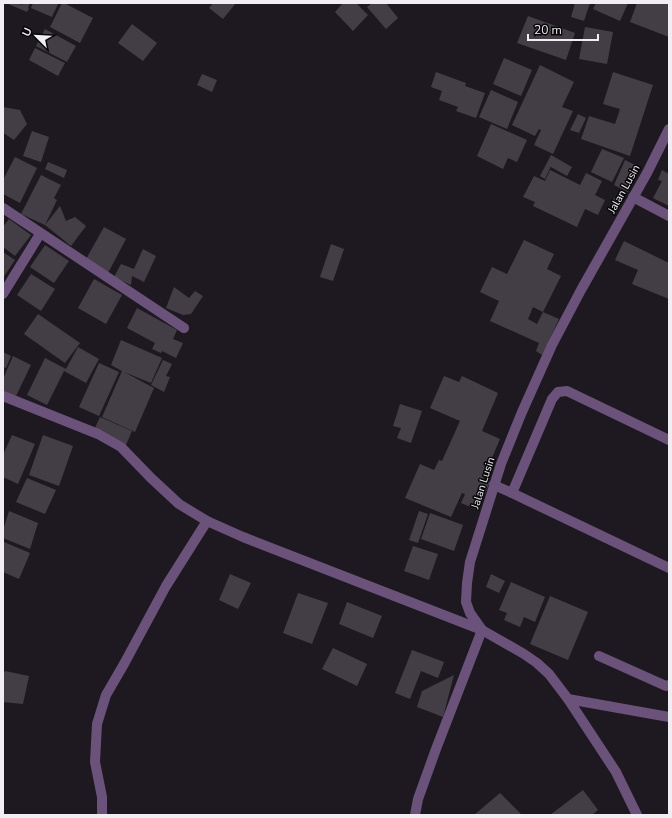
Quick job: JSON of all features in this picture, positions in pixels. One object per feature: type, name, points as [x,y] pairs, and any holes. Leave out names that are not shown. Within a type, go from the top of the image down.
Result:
[{"type":"street","name":"Jalan Lusin","points":[[637,815],[616,772],[568,699],[549,674],[524,654],[482,630],[470,613],[466,602],[470,562],[501,464],[522,412],[549,351],[580,290],[647,173],[669,129]]},
{"type":"street","points":[[633,197],[669,216]]},
{"type":"street","points":[[3,208],[40,234],[184,328]]},
{"type":"street","points":[[3,294],[40,234]]},
{"type":"street","points":[[512,493],[552,398],[558,392],[567,391],[669,440]]},
{"type":"street","points":[[3,396],[98,434],[120,447],[179,504],[207,522],[482,630],[436,749],[418,799],[415,815]]},
{"type":"street","points":[[494,485],[669,568]]},
{"type":"street","points":[[102,815],[102,797],[95,762],[97,724],[106,695],[166,586],[207,522]]},
{"type":"street","points":[[599,656],[666,686],[669,685]]},
{"type":"street","points":[[568,699],[669,717]]},
{"type":"building","points":[[6,3],[17,3],[24,6],[19,3],[30,3],[27,12]]},
{"type":"building","points":[[33,3],[58,4],[52,17],[31,8]]},
{"type":"building","points":[[62,3],[93,18],[80,43],[50,27]]},
{"type":"building","points":[[213,3],[236,3],[223,19],[209,8]]},
{"type":"building","points":[[343,3],[356,3],[368,15],[353,31],[335,12]]},
{"type":"building","points":[[372,3],[386,3],[398,18],[386,29],[367,7]]},
{"type":"building","points":[[575,3],[590,3],[584,21],[571,17]]},
{"type":"building","points":[[596,3],[628,3],[620,21],[593,9]]},
{"type":"building","points":[[637,3],[669,3],[669,37],[630,22]]},
{"type":"building","points":[[528,16],[575,33],[566,60],[517,43]]},
{"type":"building","points":[[132,24],[157,43],[143,61],[118,43]]},
{"type":"building","points":[[585,27],[613,32],[607,64],[579,59]]},
{"type":"building","points":[[45,29],[76,46],[67,62],[36,46]]},
{"type":"building","points":[[35,48],[65,63],[58,76],[29,60]]},
{"type":"building","points":[[504,58],[532,70],[521,96],[493,84]]},
{"type":"building","points":[[540,65],[574,82],[562,107],[573,111],[553,154],[534,145],[541,130],[539,129],[535,136],[512,125]]},
{"type":"building","points":[[436,72],[466,83],[465,86],[485,93],[476,118],[456,111],[458,107],[439,100],[442,91],[431,87]]},
{"type":"building","points":[[613,72],[653,85],[630,156],[581,139],[589,116],[615,124],[620,109],[603,104]]},
{"type":"building","points":[[202,74],[217,80],[212,92],[197,85]]},
{"type":"building","points":[[491,90],[518,102],[507,129],[479,117]]},
{"type":"building","points":[[3,107],[20,110],[27,124],[14,140],[3,133]]},
{"type":"building","points":[[578,114],[586,118],[579,133],[570,130]]},
{"type":"building","points":[[491,124],[527,140],[517,162],[508,158],[503,169],[477,156]]},
{"type":"building","points":[[32,131],[49,137],[41,162],[23,156]]},
{"type":"building","points":[[602,149],[624,158],[612,182],[591,172]]},
{"type":"building","points":[[551,155],[572,167],[567,176],[551,166],[545,179],[540,176]]},
{"type":"building","points":[[15,157],[37,168],[20,203],[3,194],[3,180]]},
{"type":"building","points":[[625,160],[639,167],[628,192],[614,185]]},
{"type":"building","points":[[48,162],[67,170],[64,178],[45,169]]},
{"type":"building","points":[[550,170],[580,185],[586,173],[602,181],[595,195],[605,200],[598,215],[585,209],[577,227],[533,206],[535,202],[523,197],[534,176],[545,181]]},
{"type":"building","points":[[662,170],[669,174],[669,206],[653,198],[662,181],[658,180]]},
{"type":"building","points":[[41,175],[61,185],[54,198],[57,200],[45,225],[21,214]]},
{"type":"building","points":[[614,198],[620,200],[617,208],[611,206]]},
{"type":"building","points":[[60,206],[66,221],[75,217],[86,226],[71,246],[45,225]]},
{"type":"building","points":[[9,219],[31,235],[15,256],[3,247],[3,227]]},
{"type":"building","points":[[104,227],[126,239],[108,273],[85,261]]},
{"type":"building","points":[[524,240],[554,254],[547,269],[561,276],[543,312],[559,319],[542,355],[536,351],[539,343],[490,321],[499,301],[480,292],[492,267],[507,274]],"holes":[[[533,307],[543,312],[537,324],[528,319]]]},
{"type":"building","points":[[624,241],[669,263],[669,299],[632,284],[638,270],[615,260]]},
{"type":"building","points":[[331,244],[344,249],[333,281],[320,277]]},
{"type":"building","points":[[45,245],[69,261],[54,283],[30,267]]},
{"type":"building","points":[[143,249],[156,256],[144,282],[132,276],[131,285],[114,277],[121,264],[134,269]]},
{"type":"building","points":[[3,252],[15,260],[3,278]]},
{"type":"building","points":[[31,274],[55,289],[41,311],[17,295]]},
{"type":"building","points":[[94,279],[122,295],[106,324],[78,308]]},
{"type":"building","points":[[174,287],[189,298],[195,291],[203,296],[191,314],[183,315],[166,308]]},
{"type":"building","points":[[137,308],[177,330],[173,339],[183,343],[176,358],[162,351],[161,353],[152,349],[155,343],[127,328]]},
{"type":"building","points":[[38,314],[80,343],[65,363],[24,334]]},
{"type":"building","points":[[121,340],[162,358],[151,383],[124,372],[154,388],[135,432],[102,417],[122,371],[111,365]]},
{"type":"building","points":[[78,347],[99,359],[86,383],[64,371],[47,405],[27,395],[45,358],[66,369]]},
{"type":"building","points":[[3,352],[11,356],[6,368],[3,367]]},
{"type":"building","points":[[13,356],[31,365],[16,396],[3,391],[3,379]]},
{"type":"building","points":[[163,360],[172,364],[166,376],[170,377],[164,392],[151,385]]},
{"type":"building","points":[[99,363],[119,372],[99,416],[79,407]]},
{"type":"building","points":[[444,376],[459,382],[462,376],[498,393],[482,431],[500,439],[483,479],[490,482],[478,510],[461,503],[465,494],[462,493],[451,517],[405,498],[420,464],[434,470],[439,460],[442,461],[460,421],[430,408]]},
{"type":"building","points":[[400,404],[422,411],[411,443],[397,438],[401,428],[393,426]]},
{"type":"building","points":[[100,417],[132,431],[126,445],[94,430]]},
{"type":"building","points":[[12,435],[35,444],[18,484],[3,477],[3,455]]},
{"type":"building","points":[[43,435],[73,446],[59,486],[29,475]]},
{"type":"building","points":[[27,478],[56,490],[45,514],[16,502]]},
{"type":"building","points":[[9,511],[38,523],[30,549],[3,538],[3,530]]},
{"type":"building","points":[[419,511],[428,514],[418,543],[409,540]]},
{"type":"building","points":[[430,513],[463,525],[454,551],[421,539]]},
{"type":"building","points":[[4,542],[30,553],[19,579],[3,572]]},
{"type":"building","points":[[413,546],[438,554],[429,580],[404,571]]},
{"type":"building","points":[[230,574],[251,583],[238,609],[219,600]]},
{"type":"building","points":[[491,574],[505,581],[499,593],[486,587]]},
{"type":"building","points":[[511,582],[545,597],[535,622],[524,617],[520,627],[504,620],[507,613],[499,610]]},
{"type":"building","points":[[298,593],[328,603],[312,644],[283,633]]},
{"type":"building","points":[[550,596],[588,612],[568,660],[530,644]]},
{"type":"building","points":[[347,602],[382,616],[373,638],[339,624]]},
{"type":"building","points":[[333,648],[367,664],[357,686],[322,669]]},
{"type":"building","points":[[412,650],[444,662],[438,678],[421,671],[410,699],[395,693]]},
{"type":"building","points":[[5,671],[29,676],[23,704],[3,702],[3,674]]},
{"type":"building","points":[[454,675],[443,717],[417,707],[422,691]]},
{"type":"building","points":[[583,790],[598,810],[592,815],[550,815]]},
{"type":"building","points":[[500,793],[522,815],[474,815]]}]
